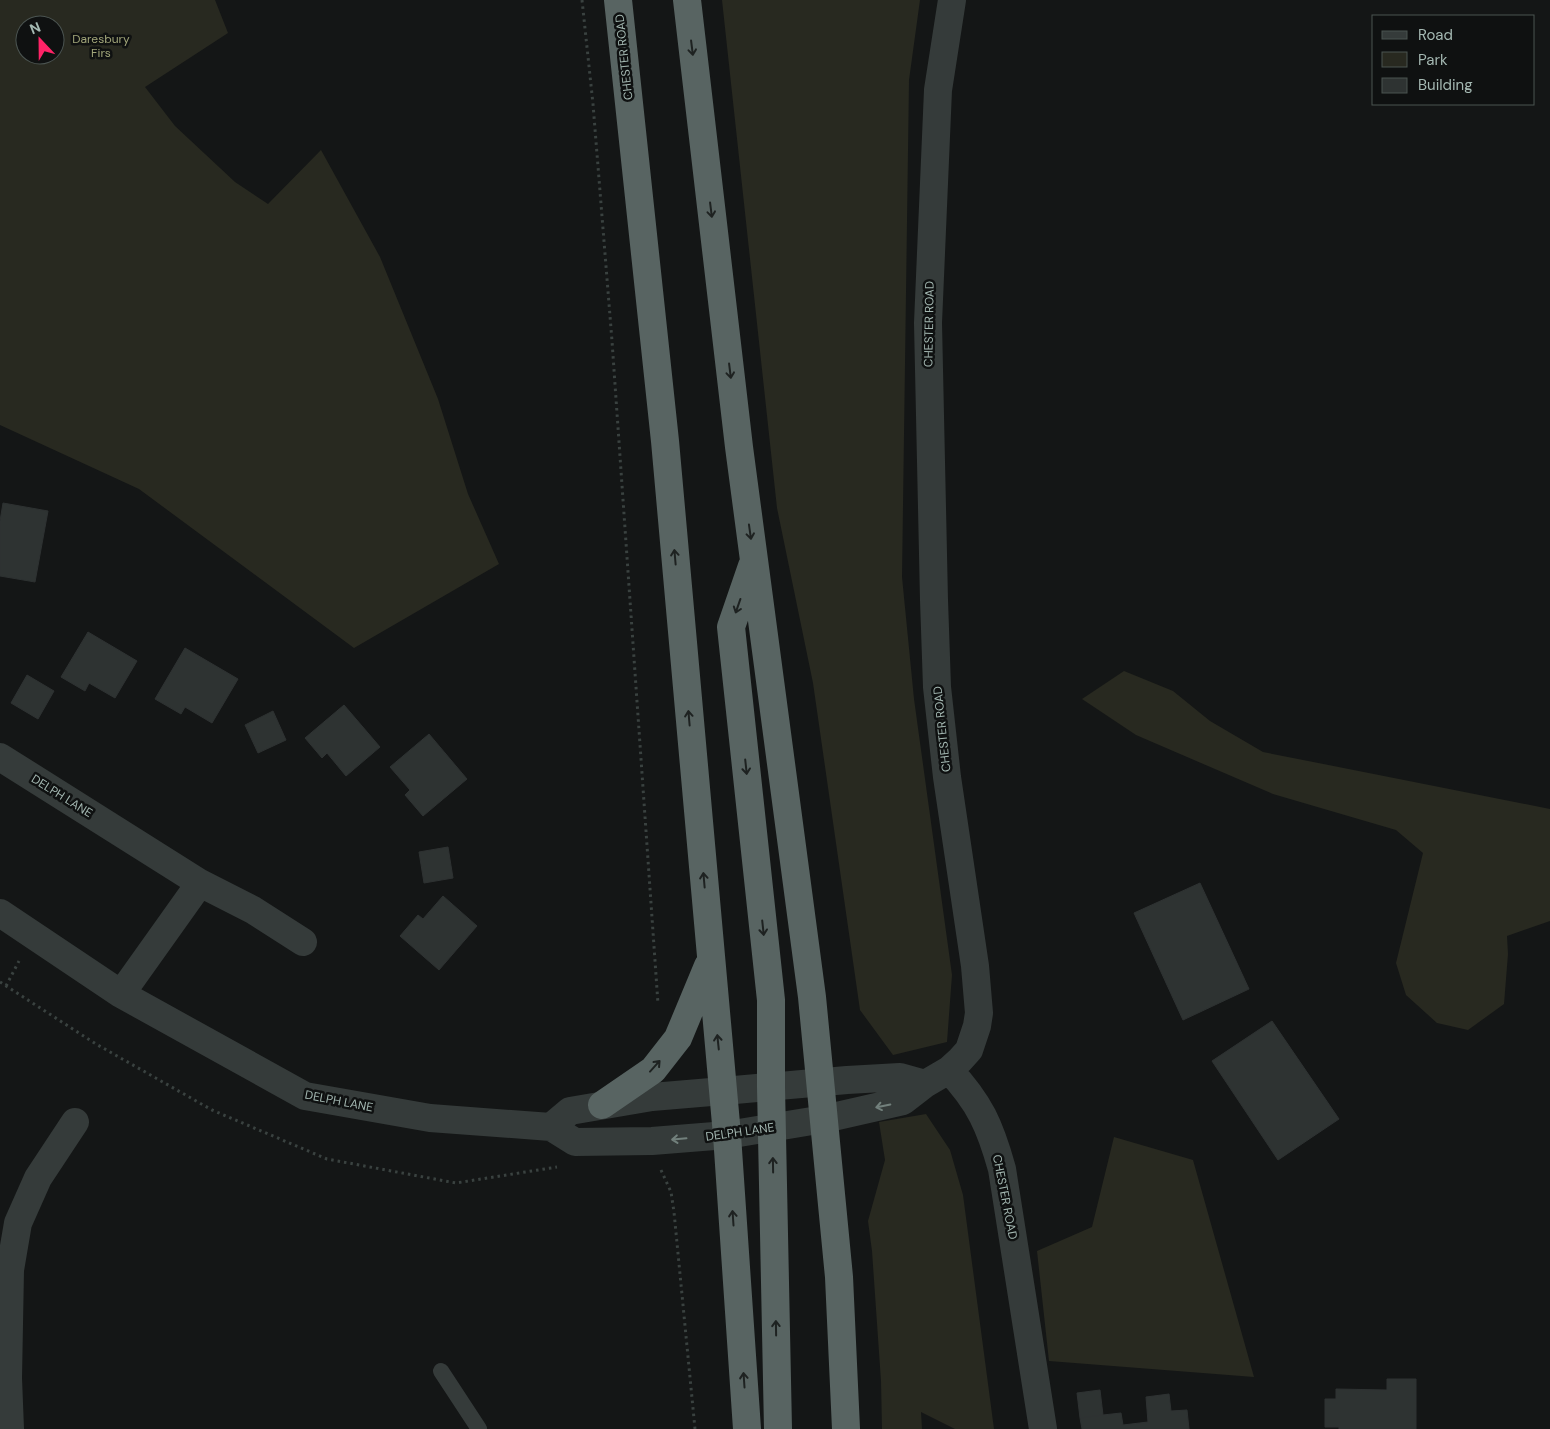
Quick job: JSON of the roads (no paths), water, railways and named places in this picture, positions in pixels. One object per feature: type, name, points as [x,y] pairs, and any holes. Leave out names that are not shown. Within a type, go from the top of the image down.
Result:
[{"type":"highway","name":"CHESTER ROAD","points":[[618,0],[665,441],[727,1135],[747,1429]]},
{"type":"highway","points":[[687,0],[739,447],[812,997],[839,1277],[846,1429]]},
{"type":"highway","points":[[754,560],[731,627],[771,1000],[778,1429]]},
{"type":"highway","points":[[602,1106],[653,1070],[678,1038],[711,960]]},
{"type":"street","name":"CHESTER ROAD","points":[[952,0],[938,90],[928,323],[934,610],[937,687],[947,777],[973,950],[979,1013],[976,1032],[969,1050],[949,1070],[965,1087],[983,1115],[994,1140],[1002,1169],[1043,1429]]},
{"type":"street","name":"DELPH LANE","points":[[0,757],[200,883],[252,910],[303,942]]},
{"type":"street","points":[[121,994],[200,883]]},
{"type":"street","name":"DELPH LANE","points":[[0,913],[121,994],[305,1096],[430,1118],[551,1127],[575,1142],[652,1141],[727,1135],[824,1119],[904,1101],[925,1084],[949,1070]]},
{"type":"street","points":[[551,1127],[570,1111],[652,1097],[821,1082],[900,1078],[925,1084]]},
{"type":"street","points":[[10,1429],[8,1378],[10,1270],[18,1223],[38,1178],[75,1122]]},
{"type":"lane","points":[[441,1371],[480,1429]]},
{"type":"park label","name":"Daresbury Firs","points":[[101,46]]}]
